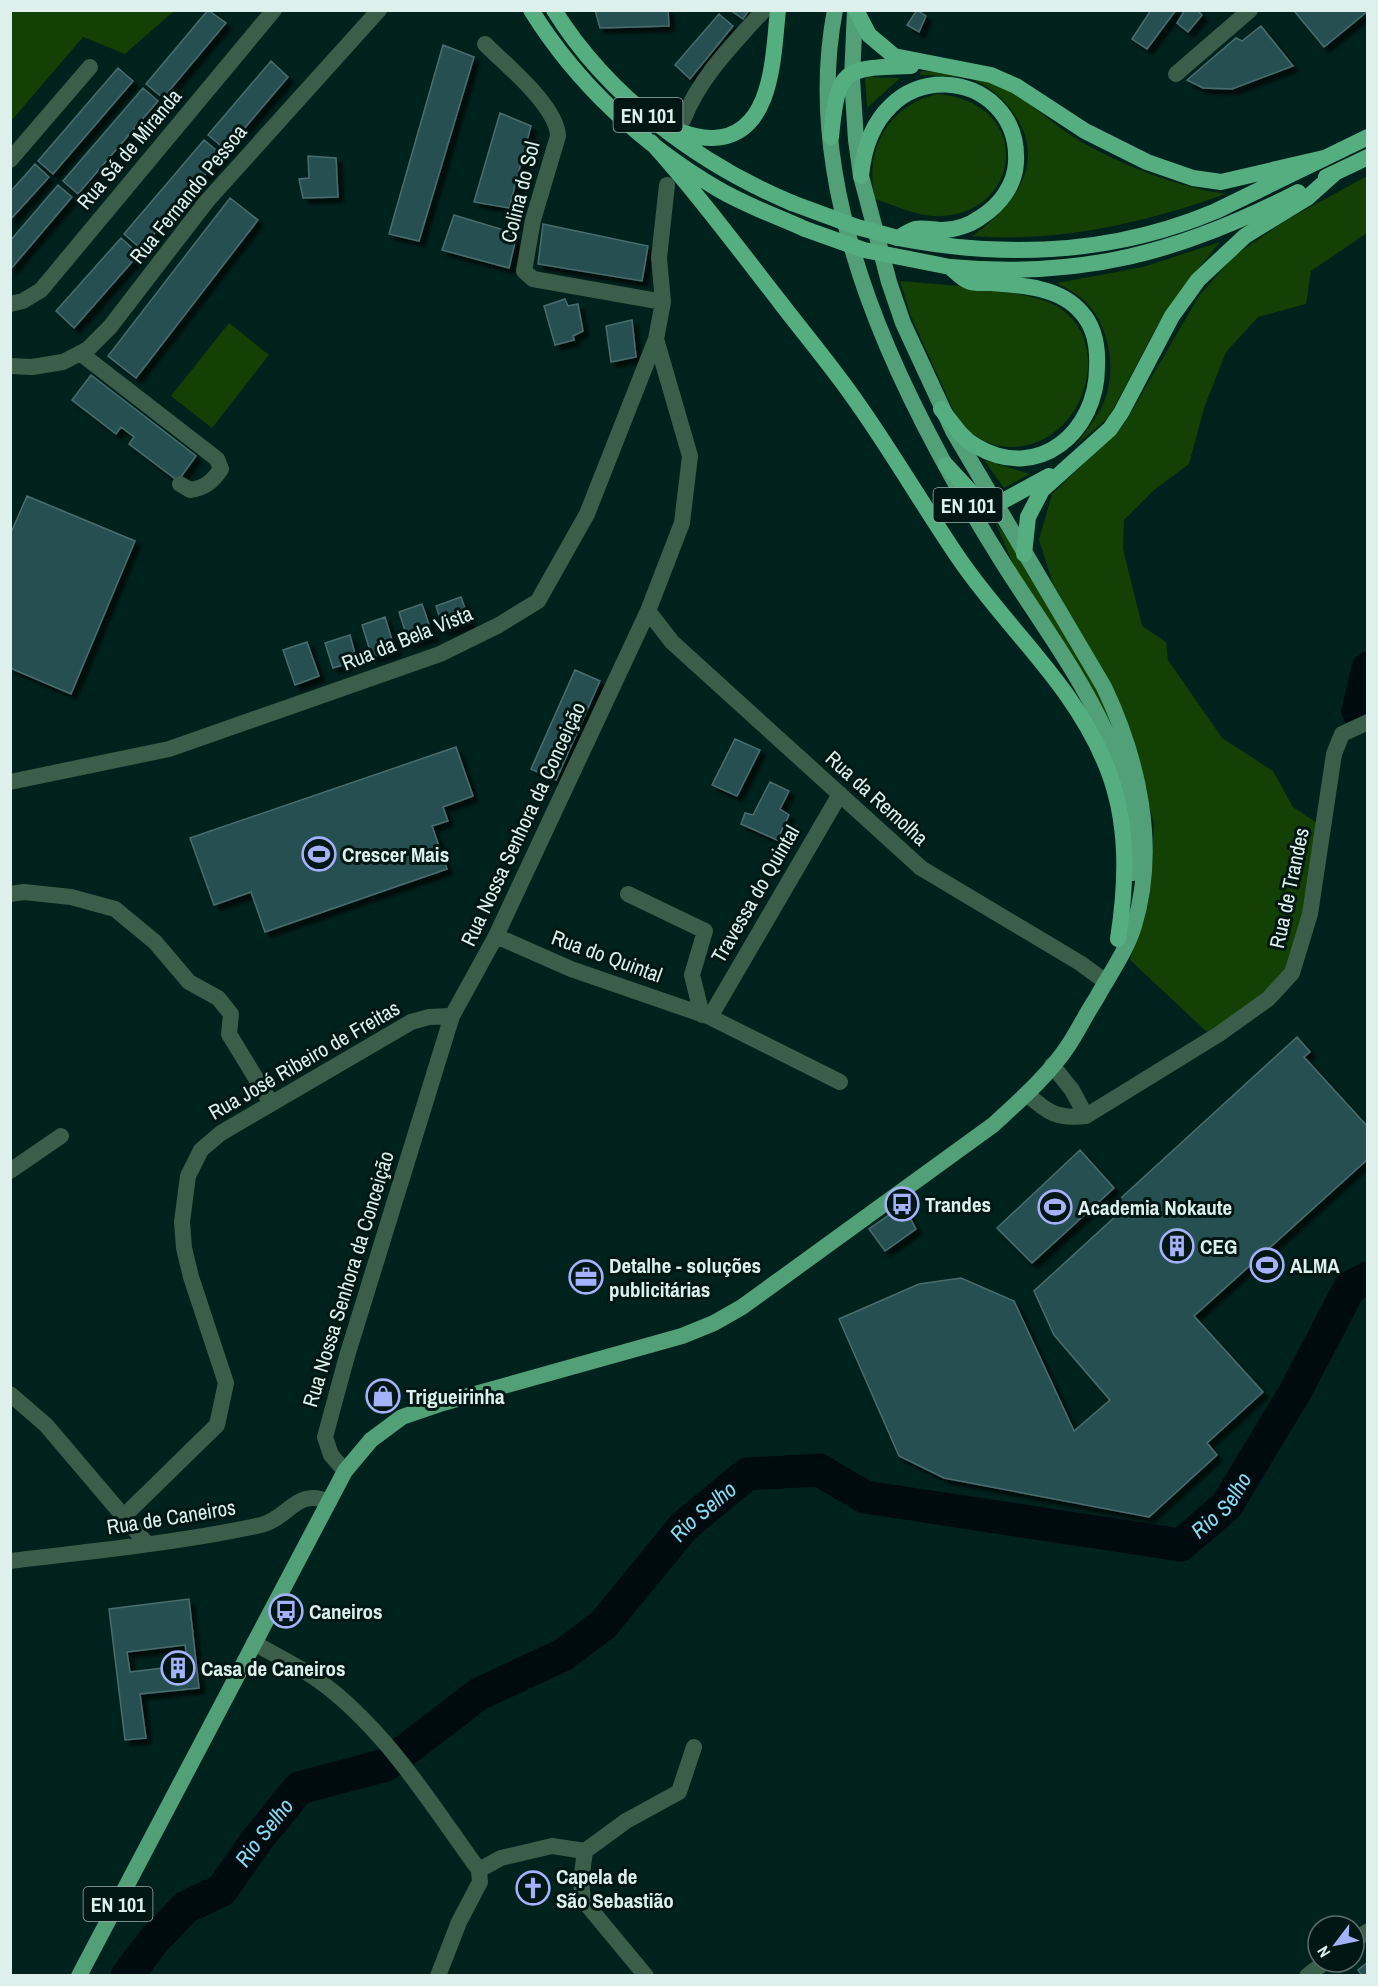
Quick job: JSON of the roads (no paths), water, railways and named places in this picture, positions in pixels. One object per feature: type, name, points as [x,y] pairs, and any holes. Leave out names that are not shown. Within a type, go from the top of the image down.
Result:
[{"type":"highway","name":"EN 101","points":[[531,10],[562,55],[593,92],[651,142],[718,189],[805,229],[864,250],[950,267],[1011,271],[1073,268],[1132,257],[1232,225],[1335,173]]},
{"type":"highway","name":"EN 101","points":[[554,10],[594,62],[636,105],[732,175],[792,203],[857,227],[898,238],[946,247],[1037,251],[1133,237],[1192,221],[1324,158]]},
{"type":"highway","points":[[661,125],[710,139],[738,132],[750,122],[766,93],[772,70],[778,10]]},
{"type":"highway","points":[[855,10],[869,35],[894,56],[936,65],[967,68],[991,75],[1016,86],[1085,131],[1147,162],[1193,178],[1221,182],[1324,158],[1368,137]]},
{"type":"highway","points":[[831,137],[838,87],[852,73],[875,67],[936,65]]},
{"type":"highway","points":[[861,176],[863,153],[874,126],[895,99],[918,88],[942,85],[973,92],[989,100],[1012,130],[1017,153],[1016,173],[1007,192],[993,207],[979,219],[961,227],[945,230],[916,229],[898,238]]},
{"type":"highway","points":[[651,142],[700,198],[842,381],[961,561],[1015,631],[1060,682],[1085,720],[1107,767],[1121,821],[1126,871],[1118,939]]},
{"type":"highway","points":[[1024,554],[1028,517],[1042,490],[1110,429],[1121,413],[1172,316],[1212,265],[1245,236],[1307,198],[1335,173],[1368,157]]},
{"type":"highway","points":[[941,409],[975,446],[1002,456],[1031,457],[1047,452],[1073,436],[1090,409],[1097,376],[1095,337],[1088,321],[1066,299],[1033,288],[968,281],[950,267]]},
{"type":"highway","points":[[946,465],[982,504],[995,503],[1036,484],[1075,459]]},
{"type":"main road","name":"EN 101","points":[[835,10],[828,73],[831,137],[840,199],[856,264],[907,389],[946,465],[981,527],[1079,684],[1119,768],[1128,801],[1134,865],[1128,905],[1106,982]]},
{"type":"main road","name":"EN 101","points":[[81,1973],[345,1471],[371,1440],[402,1417],[443,1403],[682,1336],[714,1323],[742,1307],[993,1125],[1027,1094],[1067,1047],[1126,948],[1143,890],[1145,842],[1137,782],[1118,717],[1104,687],[941,409],[907,332],[889,282],[861,176],[856,140],[852,73],[855,10]]},
{"type":"street","name":"Rua Sá de Miranda","points":[[10,304],[23,301],[41,290],[274,10]]},
{"type":"street","name":"Rua Fernando Pessoa","points":[[10,366],[32,367],[63,362],[80,353],[110,327],[207,201],[379,10]]},
{"type":"street","points":[[683,120],[693,95],[729,48],[764,10]]},
{"type":"street","points":[[1176,74],[1250,10]]},
{"type":"street","name":"Colina do Sol","points":[[485,44],[540,100],[557,125],[558,136],[533,220],[524,271],[533,279],[663,302]]},
{"type":"street","points":[[10,160],[90,67]]},
{"type":"street","name":"Rua Nossa Senhora da Conceição","points":[[345,1471],[331,1455],[325,1437],[347,1356],[452,1016],[496,936],[648,611],[682,523],[690,456],[657,339],[663,302],[659,258],[667,185]]},
{"type":"street","name":"Rua da Bela Vista","points":[[10,782],[169,749],[441,654],[499,625],[538,601],[587,514],[657,339]]},
{"type":"street","points":[[80,353],[217,459],[221,469],[215,478],[202,488],[190,490],[180,484]]},
{"type":"street","name":"Rua da Remolha","points":[[648,611],[672,642],[921,868],[1080,963],[1106,982]]},
{"type":"street","name":"Rua de Trandes","points":[[1086,1116],[1219,1035],[1268,999],[1292,974],[1310,914],[1334,754],[1342,734],[1368,722]]},
{"type":"street","name":"Travessa do Quintal","points":[[706,1016],[840,794]]},
{"type":"street","points":[[10,894],[24,892],[71,897],[115,909],[155,942],[189,982],[218,998],[231,1014],[229,1034],[272,1103]]},
{"type":"street","name":"Rua do Quintal","points":[[628,894],[705,931],[692,975],[706,1016]]},
{"type":"street","name":"Rua do Quintal","points":[[496,936],[571,969],[706,1016],[840,1082]]},
{"type":"street","name":"Rua José Ribeiro de Freitas","points":[[125,1515],[217,1425],[226,1383],[184,1248],[182,1222],[188,1176],[201,1150],[221,1133],[411,1022],[429,1017],[452,1016]]},
{"type":"street","points":[[1027,1094],[1044,1109],[1065,1118],[1086,1116],[1072,1090],[1052,1065]]},
{"type":"street","points":[[10,1171],[61,1136]]},
{"type":"street","points":[[10,1394],[46,1425],[125,1515],[147,1544]]},
{"type":"street","name":"Rua de Caneiros","points":[[10,1561],[224,1533],[274,1522],[300,1500],[316,1496],[329,1502]]},
{"type":"street","points":[[254,1643],[317,1680],[354,1710],[384,1740],[480,1876]]},
{"type":"street","points":[[438,1976],[480,1876],[501,1858],[552,1846],[585,1851],[626,1821],[679,1792],[694,1747]]},
{"type":"street","points":[[585,1851],[581,1881],[583,1900],[646,1976]]},
{"type":"waterway","name":"Rio Selho","points":[[1358,711],[1368,668]]},
{"type":"waterway","name":"Rio Selho","points":[[127,1976],[155,1939],[186,1907],[222,1890],[253,1845],[299,1788],[386,1765],[479,1694],[563,1655],[603,1625],[684,1526],[747,1474],[819,1470],[865,1497],[1181,1545],[1227,1505],[1295,1392],[1350,1287],[1368,1278]]},
{"type":"place","name":"Crescer Mais","points":[[319,854]]},
{"type":"place","name":"Trandes","points":[[902,1204]]},
{"type":"place","name":"Academia Nokaute","points":[[1055,1207]]},
{"type":"place","name":"CEG","points":[[1177,1246]]},
{"type":"place","name":"ALMA","points":[[1267,1265]]},
{"type":"place","name":"Detalhe - soluções publicitárias","points":[[586,1277]]},
{"type":"place","name":"Trigueirinha","points":[[383,1396]]},
{"type":"place","name":"Caneiros","points":[[286,1611]]},
{"type":"place","name":"Casa de Caneiros","points":[[178,1668]]},
{"type":"place","name":"Capela de São Sebastião","points":[[533,1888]]}]
